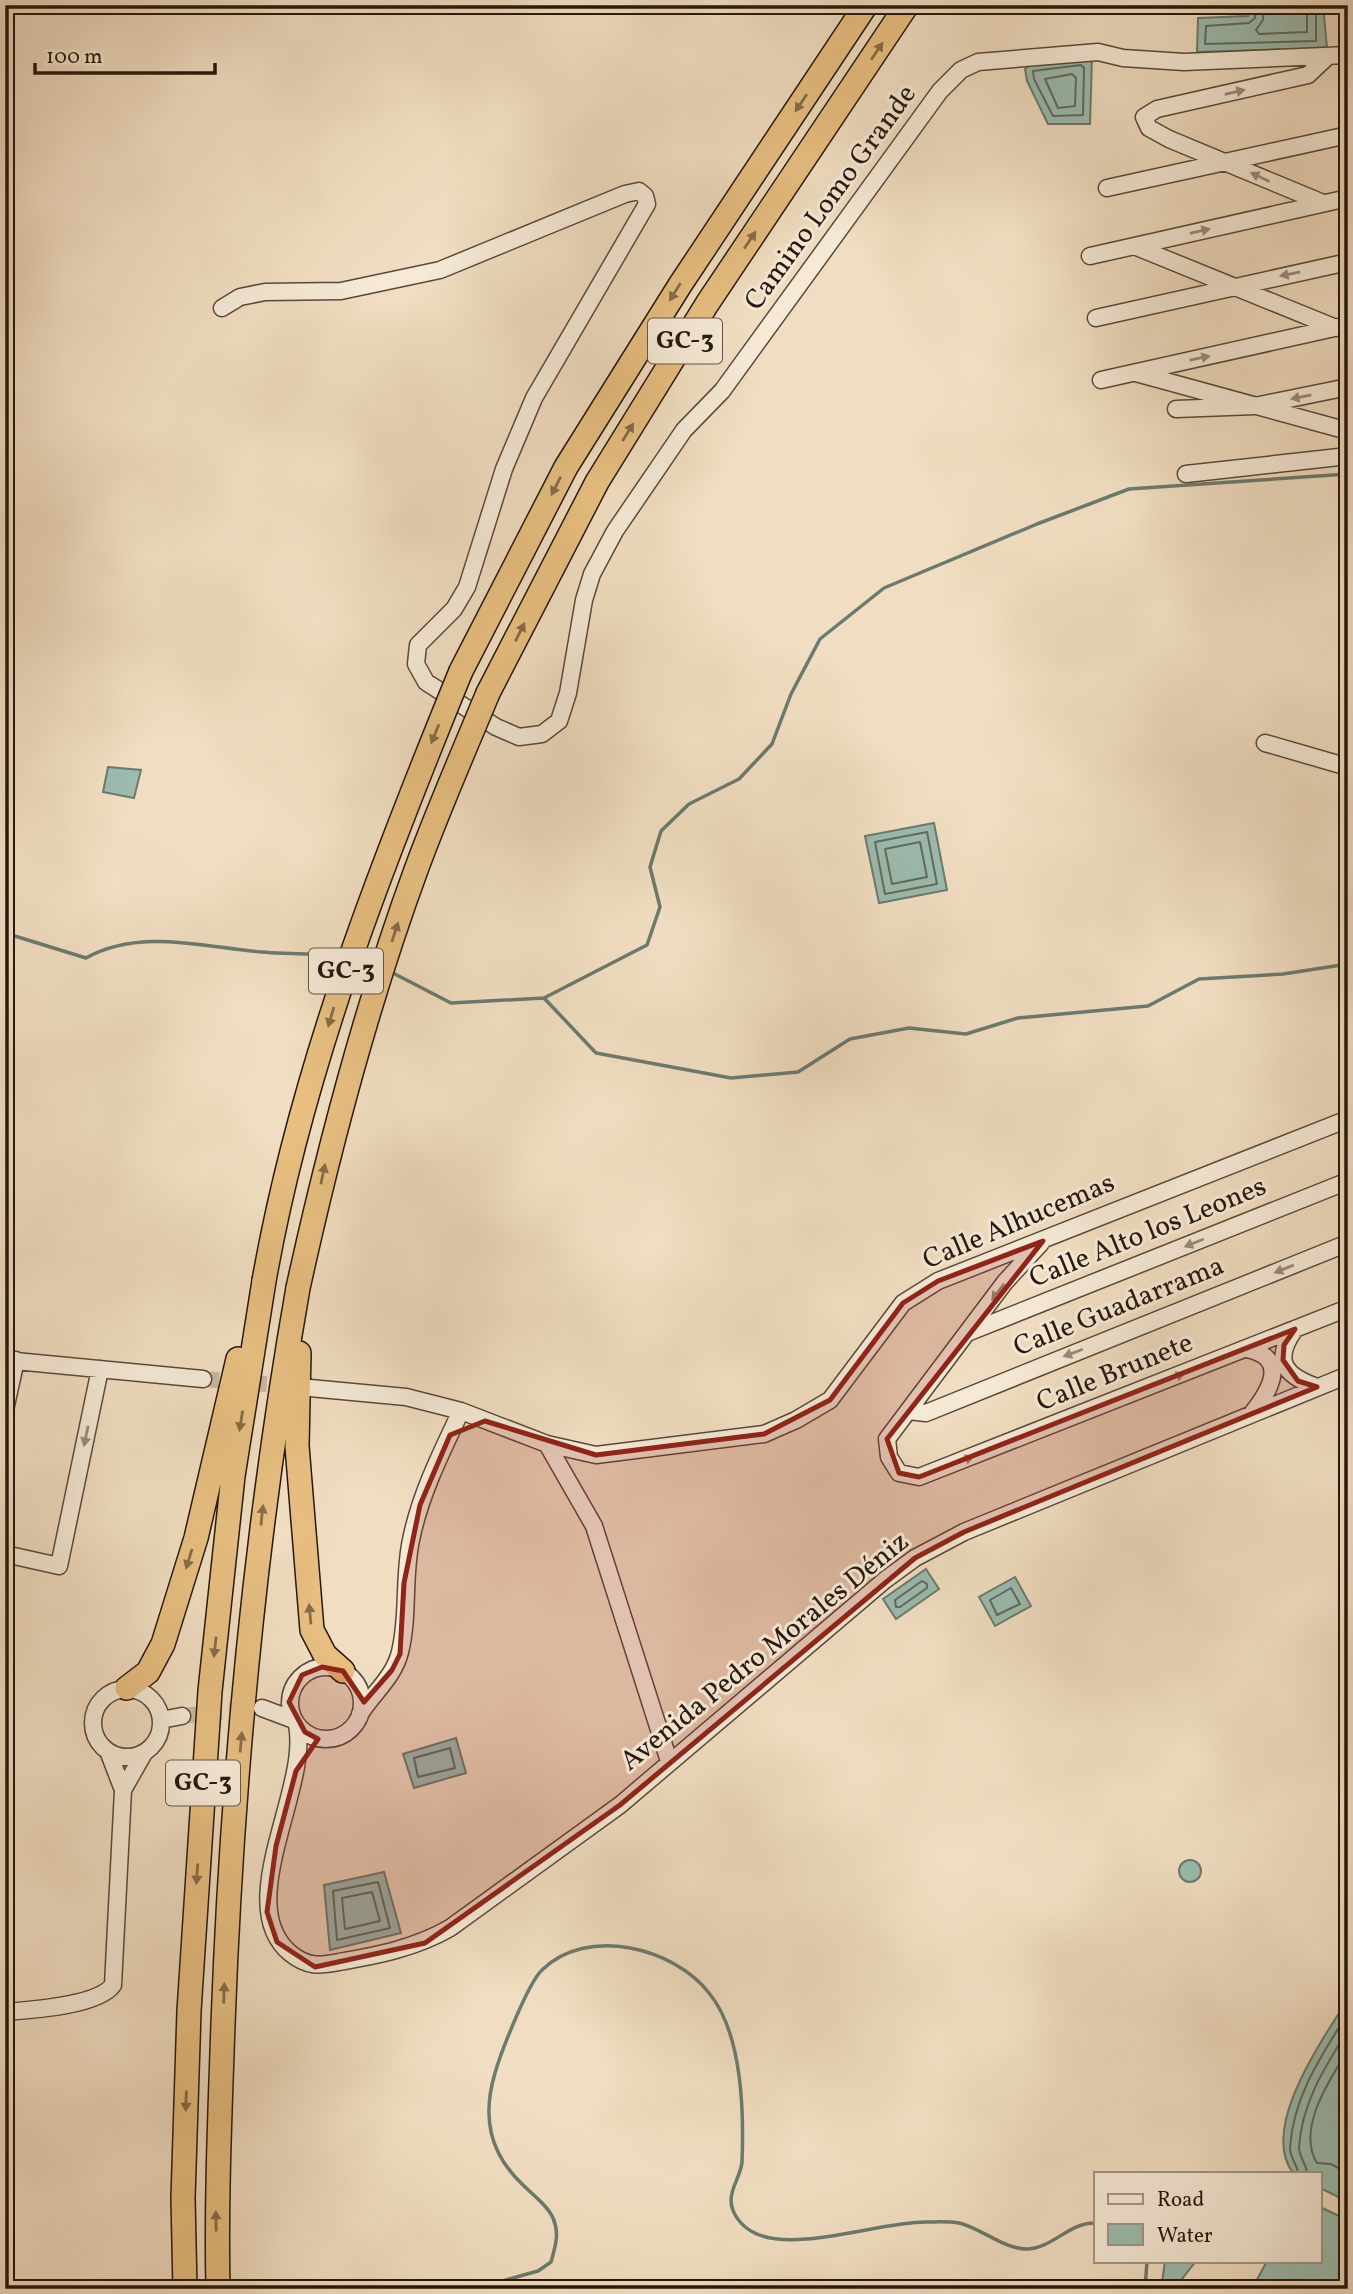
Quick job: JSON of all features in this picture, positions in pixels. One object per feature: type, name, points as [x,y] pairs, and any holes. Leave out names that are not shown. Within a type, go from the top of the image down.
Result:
[{"type":"highway","name":"GC-3","points":[[185,2289],[183,2198],[189,2011],[209,1705],[233,1476],[260,1280],[291,1155],[338,993],[384,858],[461,671],[566,467],[680,285],[866,5]]},
{"type":"highway","name":"GC-3","points":[[218,2289],[216,2195],[234,1817],[262,1513],[326,1157],[372,1001],[416,870],[488,693],[597,482],[707,304],[907,5]]},
{"type":"highway","points":[[127,1688],[148,1672],[167,1631],[196,1538],[260,1280]]},
{"type":"highway","points":[[303,1285],[296,1394],[312,1630],[325,1655],[346,1673]]},
{"type":"street","name":"Camino Lomo Grande","points":[[222,308],[240,297],[265,292],[341,290],[440,270],[625,194],[639,191],[645,195],[647,204],[534,398],[504,469],[467,587],[454,609],[418,645],[416,664],[426,682],[496,727],[519,737],[542,734],[559,721],[568,693],[584,600],[592,573],[615,531],[684,430],[722,391],[940,91],[961,71],[978,62],[1098,52],[1123,58],[1184,62],[1348,55]]},
{"type":"street","points":[[1323,203],[1169,139],[1149,128],[1144,117],[1157,109],[1308,75],[1326,58]]},
{"type":"street","points":[[1107,188],[1348,135]]},
{"type":"street","points":[[1090,256],[1348,198]]},
{"type":"street","points":[[1134,246],[1342,327]]},
{"type":"street","points":[[1096,318],[1348,262]]},
{"type":"street","points":[[1101,380],[1342,327]]},
{"type":"street","points":[[1134,372],[1348,431]]},
{"type":"street","points":[[1177,409],[1255,406],[1348,387]]},
{"type":"street","points":[[1186,474],[1348,456]]},
{"type":"street","points":[[1265,743],[1348,767]]},
{"type":"street","name":"Calle Alhucemas","points":[[310,1388],[406,1397],[461,1411],[547,1444],[596,1455],[764,1434],[830,1400],[903,1303],[938,1281],[1348,1119]]},
{"type":"street","name":"Calle Alto los Leones","points":[[967,1333],[1348,1181]]},
{"type":"street","points":[[909,1411],[1005,1282],[1043,1241]]},
{"type":"street","name":"Calle Guadarrama","points":[[909,1411],[926,1413],[1348,1243]]},
{"type":"street","name":"Calle Brunete","points":[[909,1411],[887,1439],[889,1457],[899,1473],[919,1477],[1348,1308]]},
{"type":"street","points":[[1295,1329],[1284,1345],[1283,1360],[1289,1373],[1298,1381],[1317,1387]]},
{"type":"street","points":[[1246,1349],[1259,1352],[1269,1359],[1273,1374],[1268,1392],[1251,1415]]},
{"type":"street","points":[[5,1410],[10,1360],[203,1379]]},
{"type":"street","points":[[5,1554],[59,1566],[100,1369]]},
{"type":"street","name":"Avenida Pedro Morales Déniz","points":[[296,1771],[276,1846],[267,1912],[277,1942],[297,1959],[315,1967],[400,1951],[425,1943],[450,1928],[620,1805],[669,1761],[915,1558],[964,1532],[1348,1375]]},
{"type":"street","points":[[435,1405],[450,1435]]},
{"type":"street","points":[[296,1771],[309,1753],[326,1739],[347,1732],[392,1670],[402,1638],[404,1583],[420,1505],[461,1411]]},
{"type":"street","points":[[450,1435],[485,1421]]},
{"type":"street","points":[[547,1444],[594,1526],[669,1761]]},
{"type":"street","points":[[326,1739],[315,1738],[295,1722],[262,1709],[290,1693],[295,1683],[311,1669],[332,1667],[362,1679],[376,1678],[392,1670]]},
{"type":"street","points":[[346,1673],[361,1694],[360,1714]]},
{"type":"street","points":[[5,2012],[36,2010],[95,1997],[107,1993],[113,1985],[122,1790],[108,1751],[94,1734],[94,1713],[107,1695],[127,1688],[146,1695],[154,1702],[161,1720],[157,1739],[144,1753],[122,1790]]},
{"type":"street","points":[[290,1693],[300,1743],[296,1771]]},
{"type":"street","points":[[161,1720],[182,1716]]},
{"type":"street","points":[[108,1751],[126,1757],[144,1753]]},
{"type":"highlighted area","points":[[1043,1241],[887,1439],[899,1473],[919,1477],[1295,1329],[1284,1345],[1283,1360],[1298,1381],[1317,1387],[964,1532],[915,1558],[620,1805],[425,1943],[315,1967],[277,1942],[267,1912],[276,1846],[296,1771],[318,1739],[305,1732],[289,1702],[302,1675],[322,1667],[343,1671],[364,1702],[392,1670],[400,1654],[404,1583],[420,1505],[450,1435],[471,1424],[485,1421],[596,1455],[764,1434],[830,1400],[903,1303],[938,1281]]},
{"type":"water","points":[[1248,5],[1323,5],[1327,48],[1197,52],[1198,18],[1248,16]]},
{"type":"water","points":[[1092,57],[1090,124],[1048,124],[1027,81],[1025,69],[1033,62]]},
{"type":"water","points":[[108,767],[141,770],[134,798],[103,792]]},
{"type":"water","points":[[934,823],[947,890],[879,903],[865,836]]},
{"type":"water","points":[[926,1569],[939,1589],[896,1619],[883,1599]]},
{"type":"water","points":[[1015,1577],[1031,1606],[995,1626],[979,1597]]},
{"type":"water","points":[[456,1738],[466,1773],[414,1788],[403,1754]]},
{"type":"water","points":[[1190,1860],[1198,1863],[1201,1871],[1198,1879],[1190,1882],[1182,1879],[1179,1871],[1182,1863]]},
{"type":"water","points":[[384,1872],[401,1933],[330,1950],[324,1885]]},
{"type":"water","points":[[1348,1999],[1348,2202],[1322,2189],[1322,2172],[1293,2172],[1285,2154],[1284,2132],[1289,2109],[1298,2084]]},
{"type":"water","points":[[1322,2208],[1348,2220],[1348,2289],[1252,2289],[1266,2262],[1322,2262]]},
{"type":"water","points":[[1165,2262],[1195,2262],[1174,2289],[1161,2289]]},
{"type":"waterway","points":[[391,972],[451,1003],[544,998],[647,945],[660,907],[650,867],[661,831],[689,804],[739,779],[772,744],[791,694],[820,639],[884,588],[1129,489],[1348,474]]},
{"type":"waterway","points":[[5,933],[86,958],[107,949],[150,942],[261,952],[342,955]]},
{"type":"waterway","points":[[360,956],[375,963]]},
{"type":"waterway","points":[[544,998],[596,1053],[731,1078],[798,1072],[850,1039],[909,1028],[966,1034],[1018,1018],[1148,1006],[1199,979],[1283,974],[1348,964]]},
{"type":"waterway","points":[[474,2289],[538,2271],[551,2262],[556,2240],[553,2218],[548,2209],[502,2160],[491,2134],[491,2089],[498,2063],[536,1977],[561,1956],[582,1949],[605,1946],[629,1948],[674,1964],[693,1977],[709,1993],[720,2010],[734,2051],[741,2097],[742,2162],[731,2195],[732,2206],[739,2221],[752,2232],[774,2239],[794,2240],[907,2223],[951,2222],[967,2226],[1002,2243],[1028,2249],[1037,2248],[1079,2226],[1094,2223]]},
{"type":"waterway","points":[[1145,2289],[1147,2262]]},
{"type":"tunnel","points":[[203,1379],[290,1386]]},
{"type":"tunnel","points":[[182,1716],[252,1709]]}]
